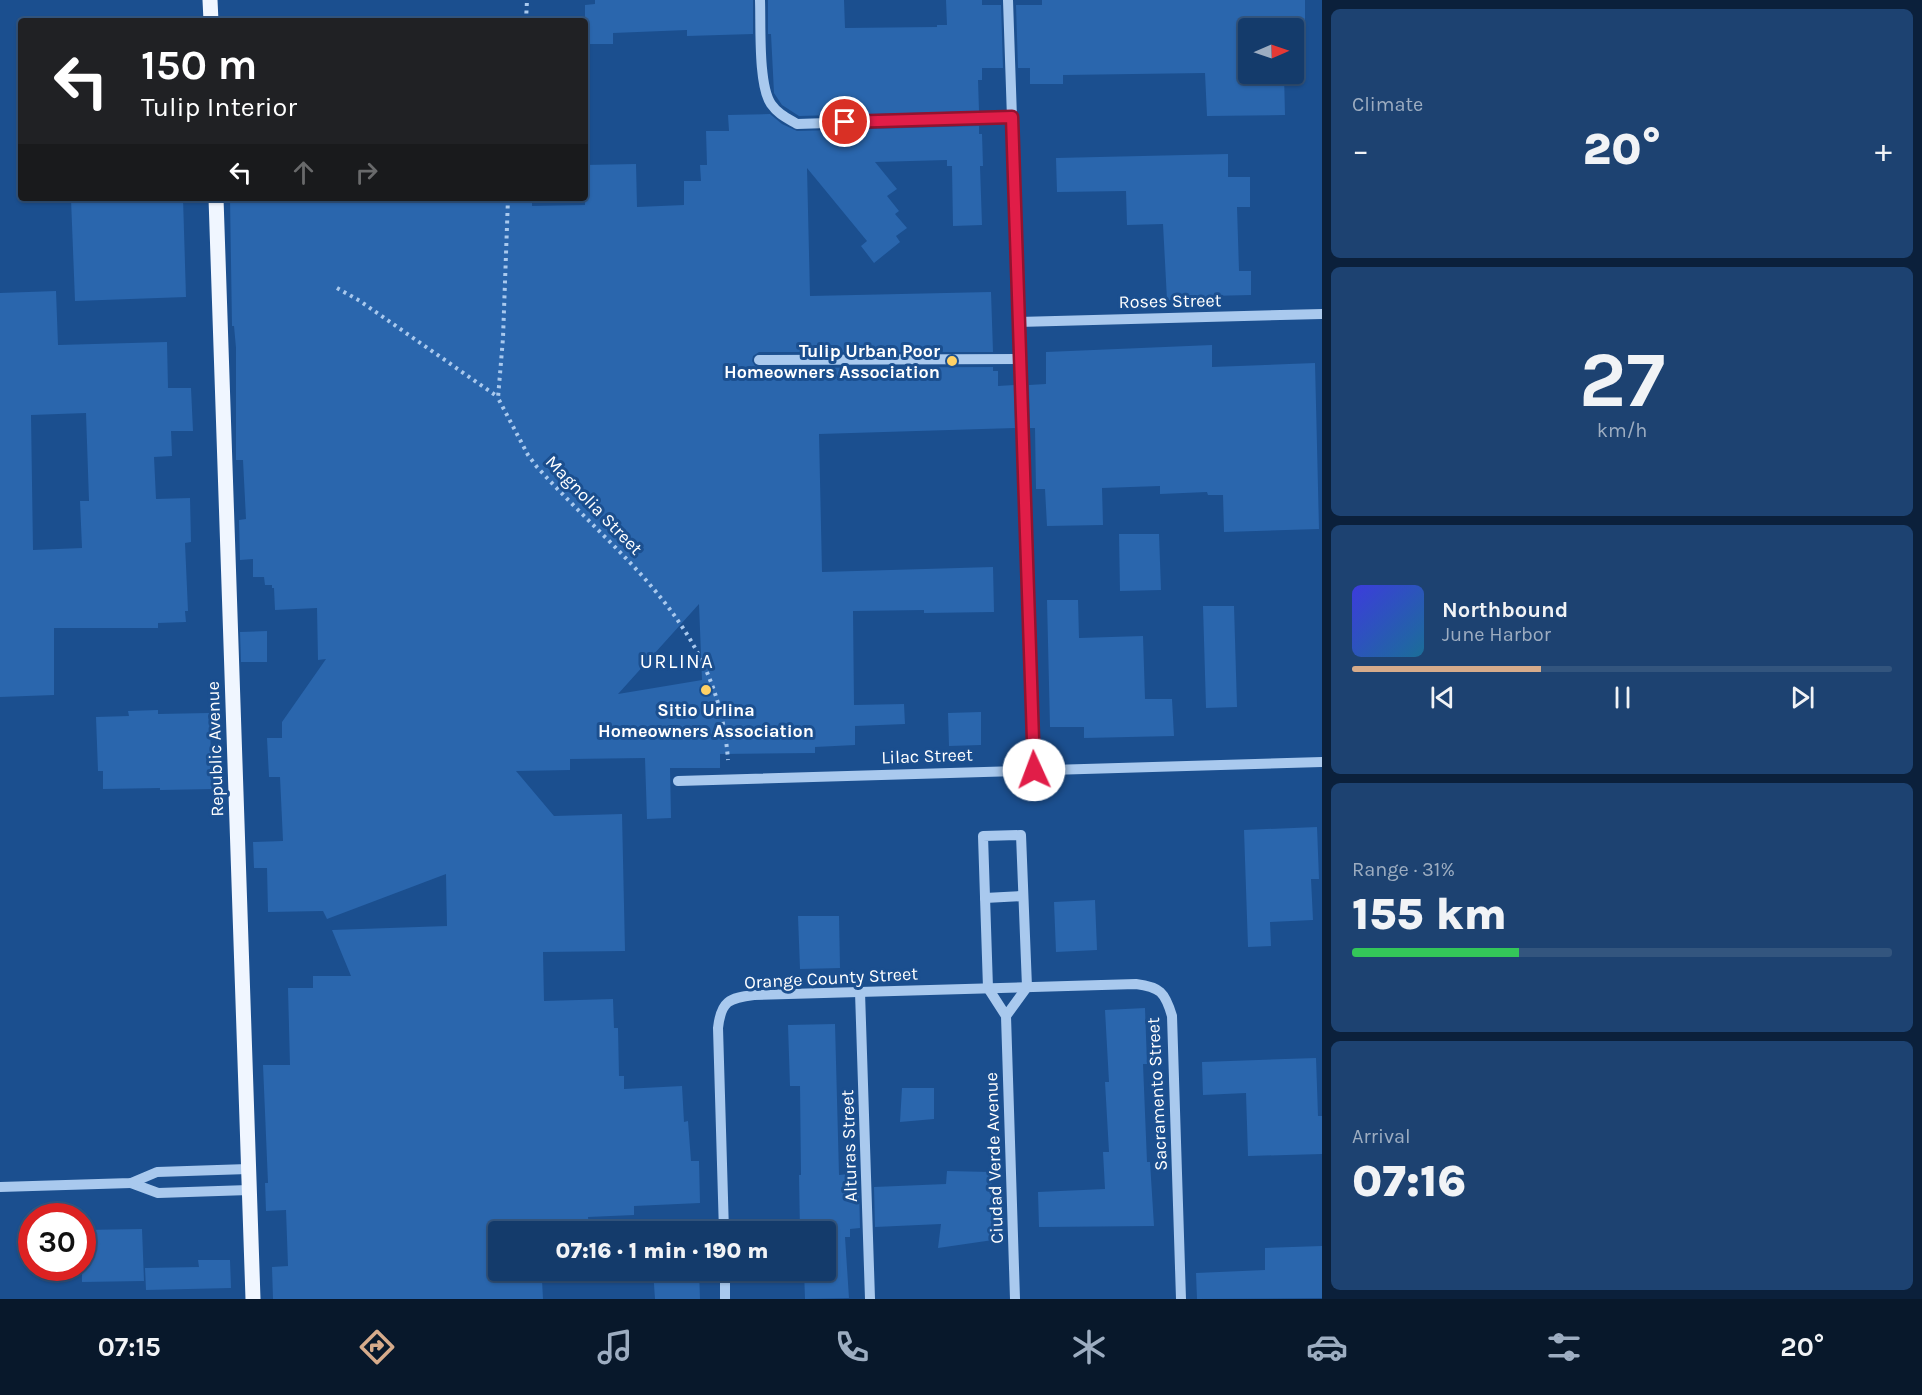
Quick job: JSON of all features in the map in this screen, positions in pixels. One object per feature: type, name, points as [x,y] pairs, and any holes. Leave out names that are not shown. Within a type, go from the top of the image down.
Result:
[{"type":"main road","points":[[210,0],[211,18]]},
{"type":"main road","name":"Republic Avenue","points":[[216,201],[253,1299]]},
{"type":"street","points":[[760,0],[764,85],[770,102],[782,116],[797,124],[1012,117]]},
{"type":"street","points":[[1008,0],[1034,770]]},
{"type":"street","name":"Roses Street","points":[[1018,321],[1322,314]]},
{"type":"street","points":[[759,360],[1020,359]]},
{"type":"street","name":"Lilac Street","points":[[678,780],[1322,762]]},
{"type":"street","points":[[1021,835],[1023,896],[1027,987],[1006,1016],[988,988],[983,836],[1021,835]]},
{"type":"street","points":[[985,898],[1023,896]]},
{"type":"street","name":"Sacramento Street","points":[[988,988],[1136,984],[1150,986],[1162,992],[1172,1016],[1181,1299]]},
{"type":"street","name":"Orange County Street","points":[[724,1221],[718,1028],[720,1012],[728,1001],[741,997],[988,988]]},
{"type":"street","name":"Alturas Street","points":[[860,992],[870,1299]]},
{"type":"street","name":"Ciudad Verde Avenue","points":[[1006,1016],[1015,1299]]},
{"type":"street","points":[[0,1187],[131,1183],[157,1172],[248,1169]]},
{"type":"street","points":[[131,1183],[158,1193],[249,1190]]},
{"type":"street","points":[[725,1281],[725,1299]]},
{"type":"path","points":[[525,18],[527,0]]},
{"type":"path","points":[[498,398],[508,201]]},
{"type":"path","points":[[337,288],[360,301],[498,398]]},
{"type":"path","name":"Magnolia Street","points":[[498,398],[528,455],[537,467],[652,584],[681,622],[704,666],[719,707],[726,734],[729,779]]},
{"type":"building","points":[[595,0],[753,0],[753,34],[687,36],[687,30],[613,33],[613,44],[588,44],[588,18],[585,18],[585,5],[595,4]]},
{"type":"building","points":[[768,0],[844,0],[845,28],[947,25],[946,0],[982,0],[982,5],[1001,5],[1003,68],[982,68],[982,80],[978,80],[979,111],[799,116],[782,105],[774,93],[771,34],[768,34]]},
{"type":"building","points":[[1042,0],[1305,0],[1305,28],[1304,18],[1238,18],[1238,84],[1284,84],[1285,115],[1207,116],[1205,73],[1063,75],[1063,84],[1030,84],[1030,68],[1018,68],[1016,5],[1042,5]]},
{"type":"building","points":[[770,114],[782,124],[797,131],[979,126],[979,134],[982,134],[983,166],[980,166],[982,225],[953,226],[952,166],[947,166],[947,160],[875,162],[897,189],[887,196],[899,211],[895,214],[907,228],[896,236],[900,242],[874,263],[861,246],[867,241],[807,168],[810,296],[991,292],[993,352],[759,352],[753,356],[752,361],[759,368],[993,367],[993,371],[998,371],[998,386],[1014,385],[1015,428],[819,434],[822,572],[993,567],[994,612],[853,611],[854,705],[904,704],[905,724],[855,726],[855,745],[815,747],[815,753],[720,754],[720,768],[670,768],[671,818],[647,819],[645,758],[570,759],[570,770],[516,771],[554,816],[622,814],[625,951],[543,952],[544,1001],[613,999],[614,1028],[618,1028],[619,1076],[624,1076],[624,1089],[682,1086],[684,1122],[688,1121],[691,1161],[699,1161],[700,1203],[634,1206],[634,1215],[588,1217],[588,1221],[488,1221],[488,1281],[542,1281],[543,1299],[273,1299],[272,1267],[288,1266],[286,1210],[266,1211],[265,1183],[268,1183],[263,1065],[290,1065],[288,988],[313,988],[313,976],[351,976],[332,930],[447,926],[446,874],[327,919],[323,911],[268,912],[267,868],[254,868],[253,842],[283,841],[280,777],[269,777],[267,738],[282,738],[282,722],[326,659],[318,660],[317,608],[275,610],[272,585],[265,585],[264,577],[253,577],[253,559],[240,560],[239,520],[246,519],[243,460],[236,460],[236,348],[234,326],[232,326],[230,201],[532,201],[532,206],[585,205],[585,201],[588,201],[588,165],[636,164],[637,207],[684,205],[684,181],[701,181],[700,165],[707,165],[706,131],[729,131],[728,115]],"holes":[[[699,604],[702,680],[618,694]]]},
{"type":"building","points":[[1228,154],[1228,177],[1250,177],[1250,207],[1237,207],[1239,271],[1251,271],[1251,295],[1167,300],[1163,224],[1127,225],[1126,191],[1057,192],[1056,158]]},
{"type":"building","points":[[71,201],[183,201],[186,297],[75,301]]},
{"type":"building","points":[[56,291],[58,345],[167,342],[168,388],[191,388],[193,431],[171,431],[172,456],[154,457],[156,499],[190,498],[191,542],[185,543],[188,611],[185,611],[186,622],[158,623],[158,628],[54,628],[54,695],[0,697],[0,293]],"holes":[[[86,413],[89,501],[80,501],[82,548],[33,550],[31,415]]]},
{"type":"building","points":[[1212,345],[1212,367],[1315,363],[1319,529],[1224,532],[1223,495],[1208,495],[1207,492],[1160,494],[1160,486],[1102,488],[1103,525],[1047,526],[1045,489],[1036,489],[1035,428],[1030,428],[1029,385],[1046,384],[1046,352]]},
{"type":"building","points":[[1119,534],[1159,534],[1161,590],[1120,591]]},
{"type":"building","points":[[1047,600],[1078,600],[1079,638],[1143,636],[1145,699],[1172,699],[1174,736],[1084,738],[1084,727],[1050,727]]},
{"type":"building","points":[[1203,606],[1234,606],[1237,707],[1206,708]]},
{"type":"building","points":[[267,631],[267,662],[241,662],[240,632]]},
{"type":"building","points":[[158,710],[158,714],[209,713],[213,789],[103,789],[103,771],[98,771],[96,717],[129,716],[128,711]]},
{"type":"building","points":[[981,712],[981,745],[949,746],[948,713]]},
{"type":"building","points":[[1317,827],[1319,879],[1311,879],[1313,920],[1270,922],[1271,946],[1248,947],[1244,830]]},
{"type":"building","points":[[1095,900],[1097,950],[1056,952],[1054,902]]},
{"type":"building","points":[[798,916],[839,916],[840,968],[800,969]]},
{"type":"building","points":[[1145,1008],[1147,1064],[1143,1064],[1147,1162],[1150,1162],[1154,1226],[1039,1227],[1038,1192],[1105,1189],[1103,1152],[1109,1152],[1105,1082],[1109,1082],[1105,1010]]},
{"type":"building","points":[[835,1024],[839,1175],[849,1174],[849,1188],[859,1187],[860,1228],[850,1229],[850,1237],[845,1237],[849,1298],[805,1299],[804,1281],[836,1281],[836,1221],[800,1221],[800,1086],[790,1086],[788,1025]]},
{"type":"building","points":[[1316,1058],[1318,1116],[1322,1116],[1322,1154],[1248,1156],[1246,1093],[1203,1095],[1202,1062]]},
{"type":"building","points":[[902,1088],[934,1088],[934,1119],[900,1122]]},
{"type":"building","points":[[947,1171],[991,1172],[993,1240],[938,1248],[941,1224],[875,1227],[874,1187],[946,1184]]},
{"type":"building","points":[[142,1229],[144,1281],[82,1282],[96,1281],[96,1230]]},
{"type":"building","points":[[1322,1246],[1322,1298],[1197,1299],[1196,1273],[1265,1270],[1265,1248]]},
{"type":"building","points":[[198,1260],[230,1260],[231,1288],[146,1290],[145,1268],[199,1267]]},
{"type":"building","points":[[654,1281],[699,1281],[700,1299],[655,1299]]},
{"type":"place","name":"Tulip Urban Poor Homeowners Association","points":[[952,361]]},
{"type":"place","name":"Sitio Urlina Homeowners Association","points":[[706,690]]},
{"type":"district","name":"URLINA","points":[[677,661]]},
{"type":"route","points":[[845,122],[1012,117],[1034,770]]}]
